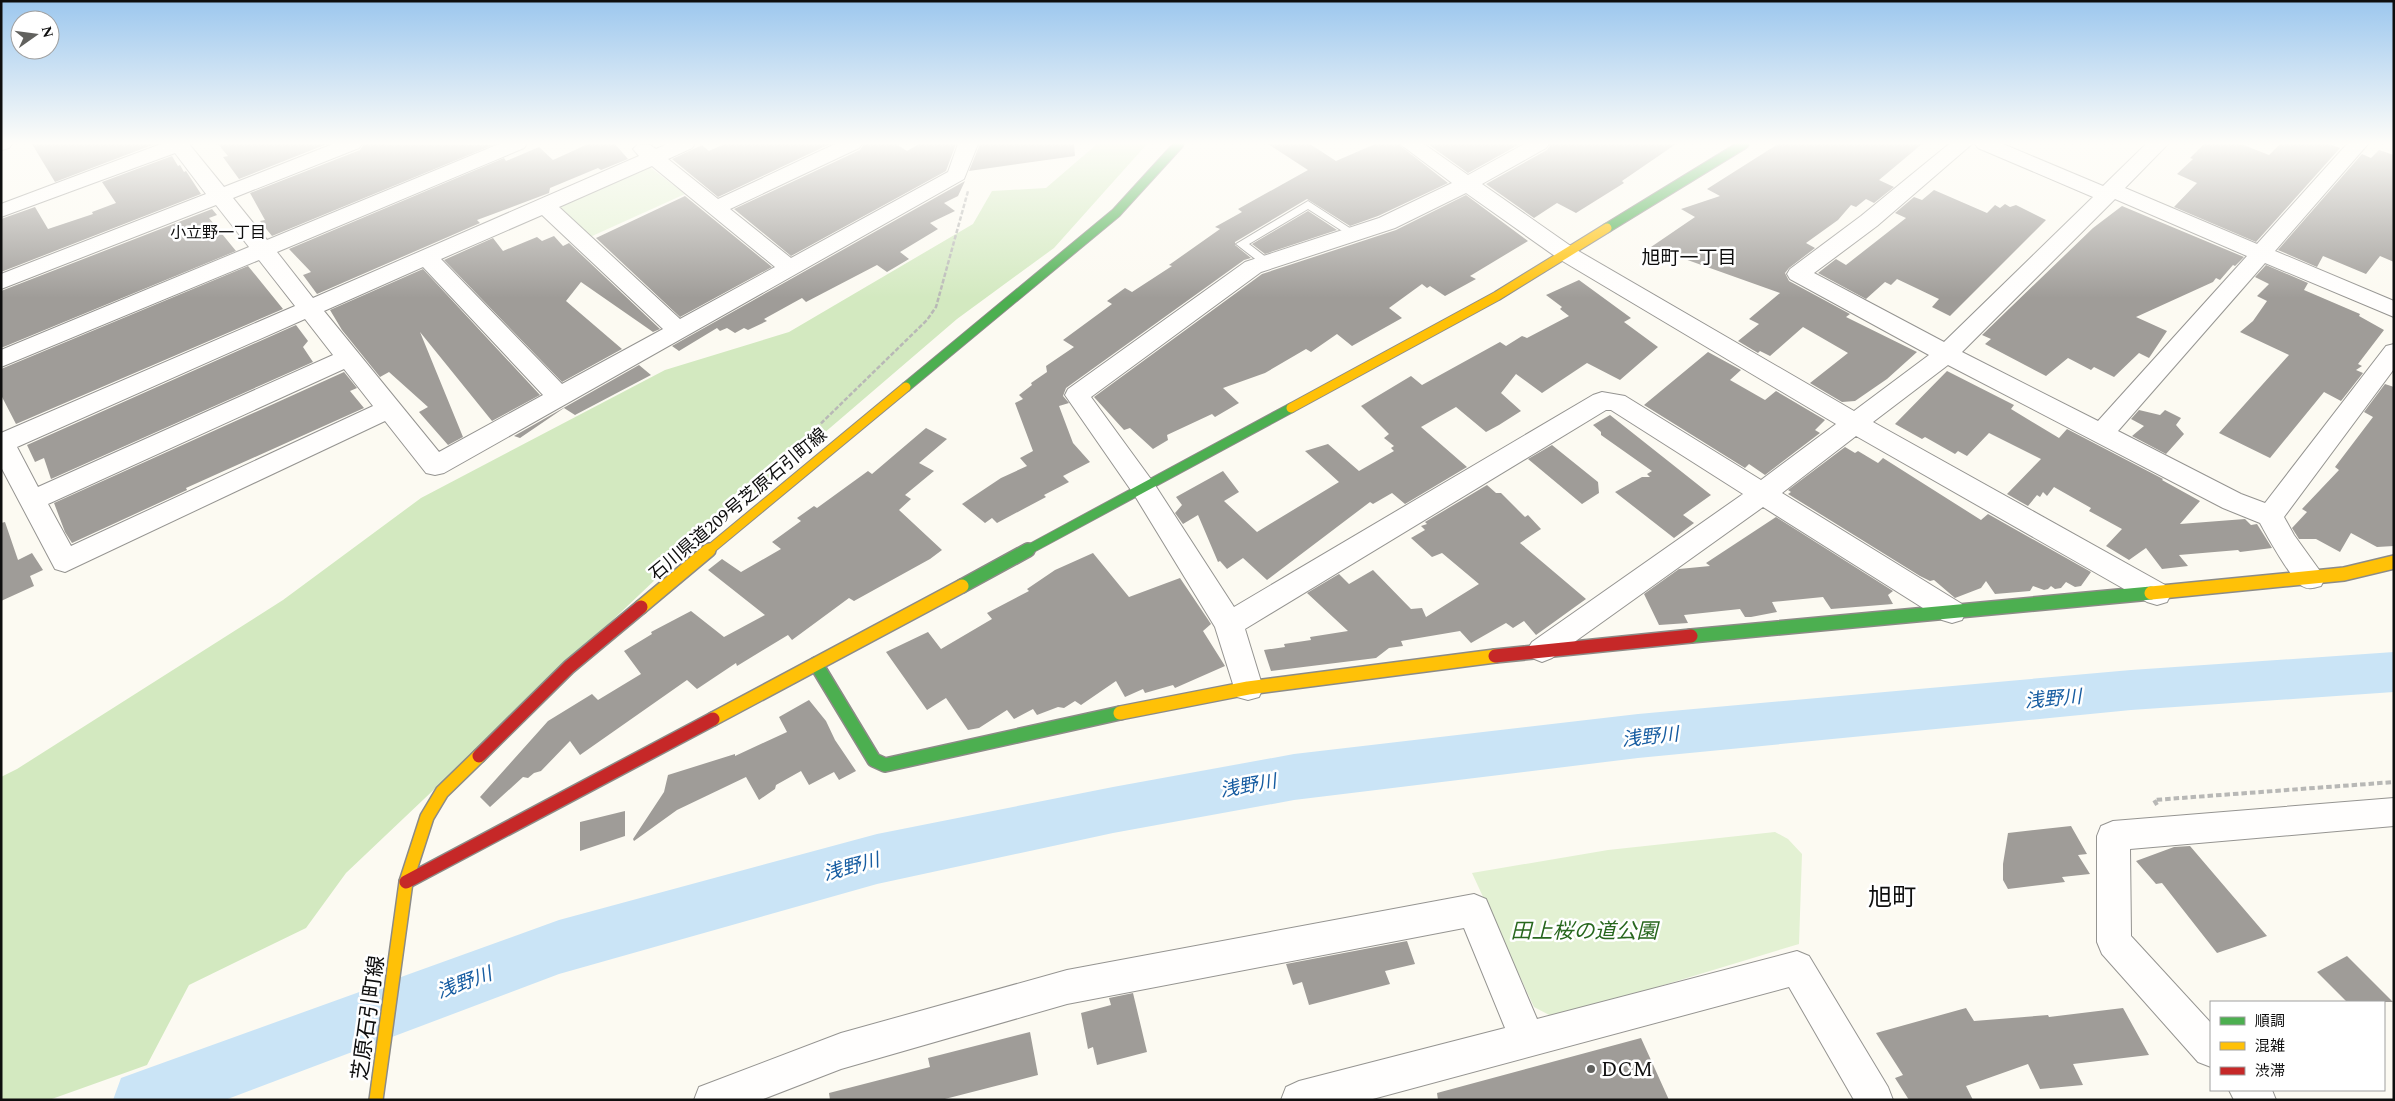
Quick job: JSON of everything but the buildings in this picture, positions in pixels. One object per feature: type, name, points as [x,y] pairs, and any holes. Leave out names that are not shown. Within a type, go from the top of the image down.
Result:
[{"type":"street","points":[[1,211],[42,195]]},
{"type":"street","points":[[1,359],[393,195]]},
{"type":"street","points":[[388,409],[65,561],[2,442],[311,309],[545,206],[565,195]]},
{"type":"street","points":[[702,195],[791,269]]},
{"type":"street","points":[[717,207],[742,195]]},
{"type":"street","points":[[1,282],[219,196],[435,466],[921,195]]},
{"type":"street","name":"石川県道209号芝原石引町線","points":[[398,941],[406,882],[427,817],[442,792],[569,667],[1116,213],[1132,195]]},
{"type":"street","points":[[1248,688],[1228,624],[1144,489],[1076,395],[1253,267],[1386,223],[1443,195]]},
{"type":"street","points":[[1483,195],[1567,254],[1854,423],[2157,594]]},
{"type":"street","points":[[406,882],[1144,489],[1497,296],[1661,195]]},
{"type":"street","points":[[1900,195],[1798,274],[1946,354],[2101,434],[2232,501],[2270,516],[2284,542],[2311,578]]},
{"type":"street","points":[[1542,650],[1762,493],[1946,354],[2106,195]]},
{"type":"street","points":[[2117,195],[2394,310]]},
{"type":"street","points":[[2101,434],[2313,195]]},
{"type":"street","points":[[545,206],[679,331]]},
{"type":"street","points":[[427,258],[560,397]]},
{"type":"street","points":[[2270,516],[2394,352]]},
{"type":"street","points":[[33,500],[348,358]]},
{"type":"street","points":[[1228,624],[1602,401],[1616,402],[1952,612]]},
{"type":"street","points":[[816,664],[874,760],[885,765],[1068,723],[1248,688],[1542,650],[2157,594],[2311,578],[2344,574],[2394,562]]},
{"type":"street","points":[[2210,1048],[2114,942],[2113,836],[2394,812]]},
{"type":"street","points":[[712,1100],[841,1051],[1067,987],[1474,910],[1527,1038]]},
{"type":"street","name":"芝原石引町線","points":[[376,1100],[398,941]]},
{"type":"street","points":[[1299,1100],[1527,1038],[1797,968],[1875,1100]]},
{"type":"street","points":[[2249,1091],[2258,1100]]},
{"type":"lane","points":[[1267,263],[1242,244],[1308,204],[1354,234]]},
{"type":"path","points":[[808,469],[795,456],[810,432],[927,320],[936,307],[966,195]]},
{"type":"green space","points":[[584,195],[682,195],[590,237],[561,213],[561,206]]},
{"type":"green space","points":[[989,195],[1101,195],[1054,248],[957,319],[677,559],[346,873],[306,928],[189,985],[147,1065],[49,1100],[1,1100],[1,777],[17,769],[283,600],[421,498],[665,370],[789,332],[973,224]]},
{"type":"green space","name":"田上桜の道公園","points":[[1775,832],[1788,839],[1802,854],[1799,944],[1555,1018],[1534,1007],[1472,873],[1608,850]]},
{"type":"waterway","name":"浅野川","points":[[143,1100],[559,947],[877,859],[1113,810],[1294,777],[1638,736],[2131,690],[2394,672]]},
{"type":"traffic: fast","points":[[906,387],[1116,213],[1132,195]]},
{"type":"traffic: fast","points":[[1607,228],[1660,195]]},
{"type":"traffic: fast","points":[[962,586],[1291,408]]},
{"type":"traffic: fast","points":[[1691,636],[2151,593]]},
{"type":"traffic: fast","points":[[816,664],[874,760],[885,765],[1120,713]]},
{"type":"traffic: slow","points":[[1291,408],[1497,296],[1607,228]]},
{"type":"traffic: slow","points":[[641,607],[906,387]]},
{"type":"traffic: slow","points":[[2151,593],[2344,574],[2394,562]]},
{"type":"traffic: slow","points":[[713,719],[962,586]]},
{"type":"traffic: slow","points":[[1120,713],[1248,688],[1495,656]]},
{"type":"traffic: slow","points":[[376,1100],[406,882],[427,817],[442,792],[479,756]]},
{"type":"traffic: jam","points":[[479,756],[569,667],[641,607]]},
{"type":"traffic: jam","points":[[1495,656],[1691,636]]},
{"type":"traffic: jam","points":[[406,882],[713,719]]},
{"type":"place","name":"DCM","points":[[1591,1069]]},
{"type":"district","name":"小立野一丁目","points":[[218,232]]},
{"type":"district","name":"旭町一丁目","points":[[1689,257]]},
{"type":"district","name":"旭町","points":[[1892,897]]}]
